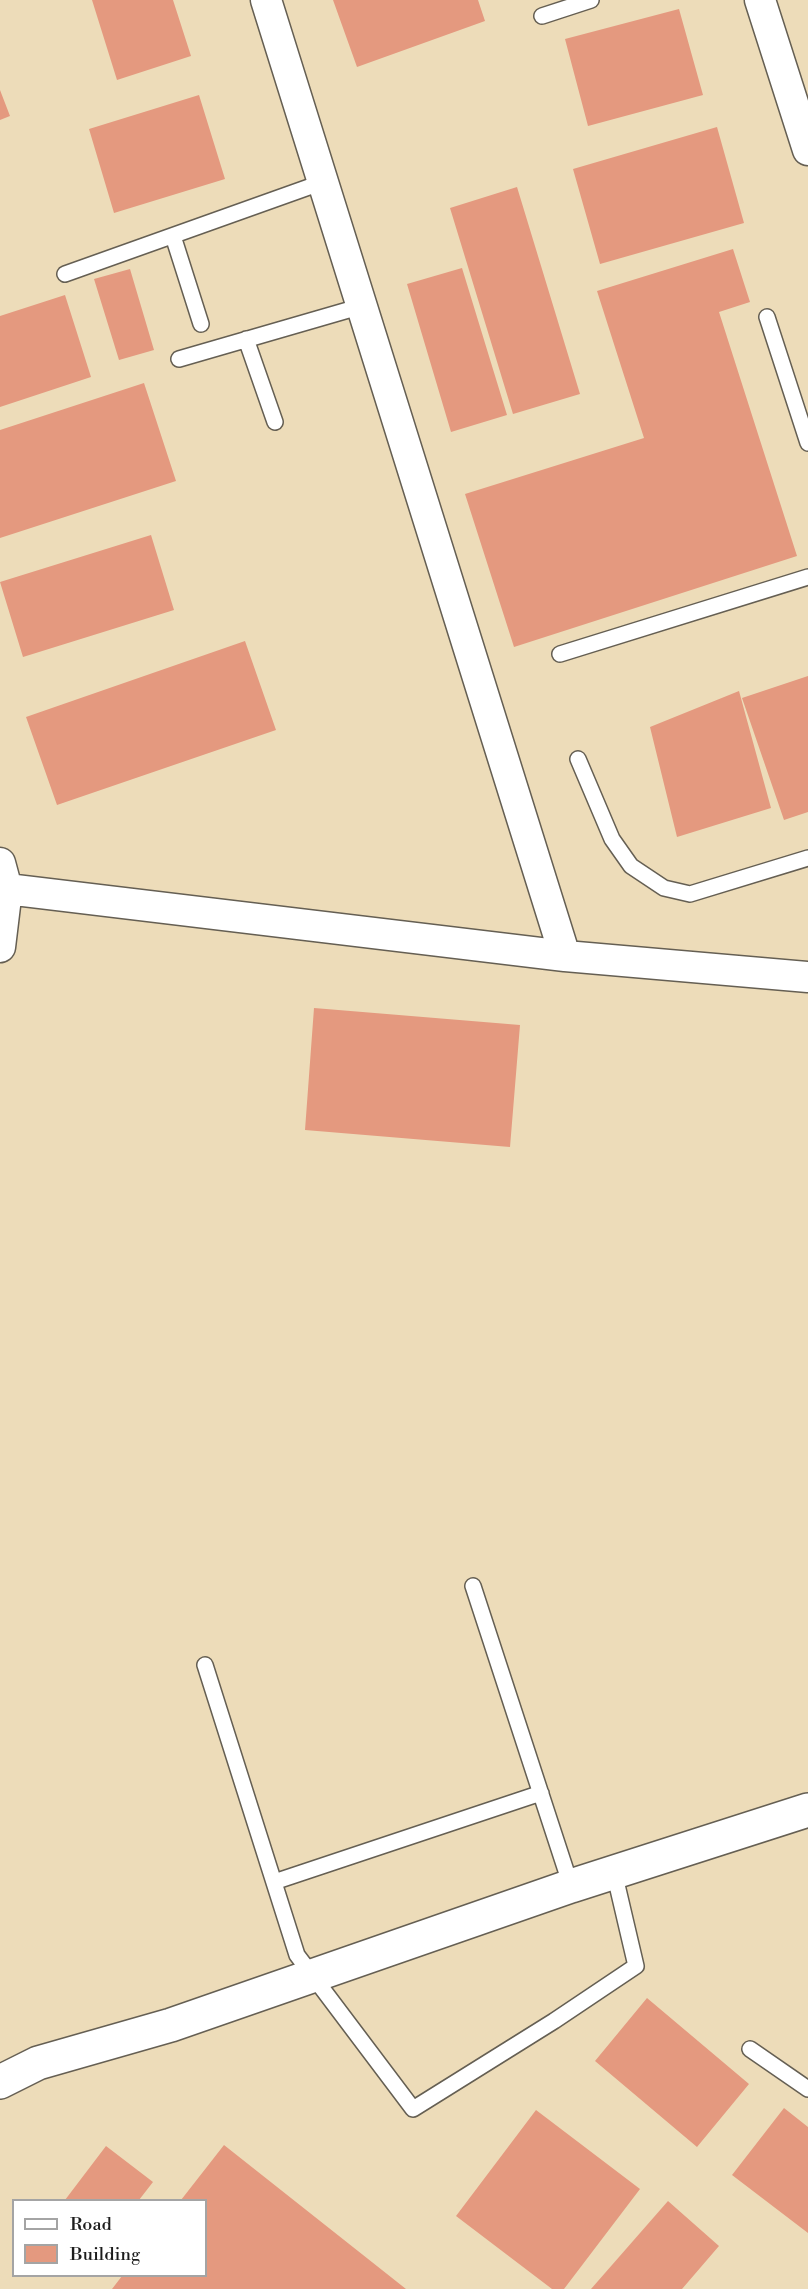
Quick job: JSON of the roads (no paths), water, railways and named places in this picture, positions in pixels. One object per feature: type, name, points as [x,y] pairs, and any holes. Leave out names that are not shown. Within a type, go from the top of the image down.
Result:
[{"type":"street","points":[[266,0],[565,956]]},
{"type":"street","points":[[760,0],[808,150]]},
{"type":"street","points":[[0,948],[4,876],[565,956],[808,977]]},
{"type":"street","points":[[0,2082],[38,2063],[171,2025],[571,1886],[808,1810]]},
{"type":"lane","points":[[542,16],[591,0]]},
{"type":"lane","points":[[65,274],[323,182]]},
{"type":"lane","points":[[173,236],[201,324]]},
{"type":"lane","points":[[179,359],[362,306]]},
{"type":"lane","points":[[767,317],[808,443]]},
{"type":"lane","points":[[246,339],[275,422]]},
{"type":"lane","points":[[560,654],[808,577]]},
{"type":"lane","points":[[578,759],[612,839],[631,866],[664,888],[690,894],[808,858]]},
{"type":"lane","points":[[473,1586],[571,1886]]},
{"type":"lane","points":[[205,1665],[297,1955],[413,2109],[554,2021],[636,1966],[614,1872]]},
{"type":"lane","points":[[274,1882],[541,1793]]},
{"type":"lane","points":[[750,2049],[808,2089]]}]
